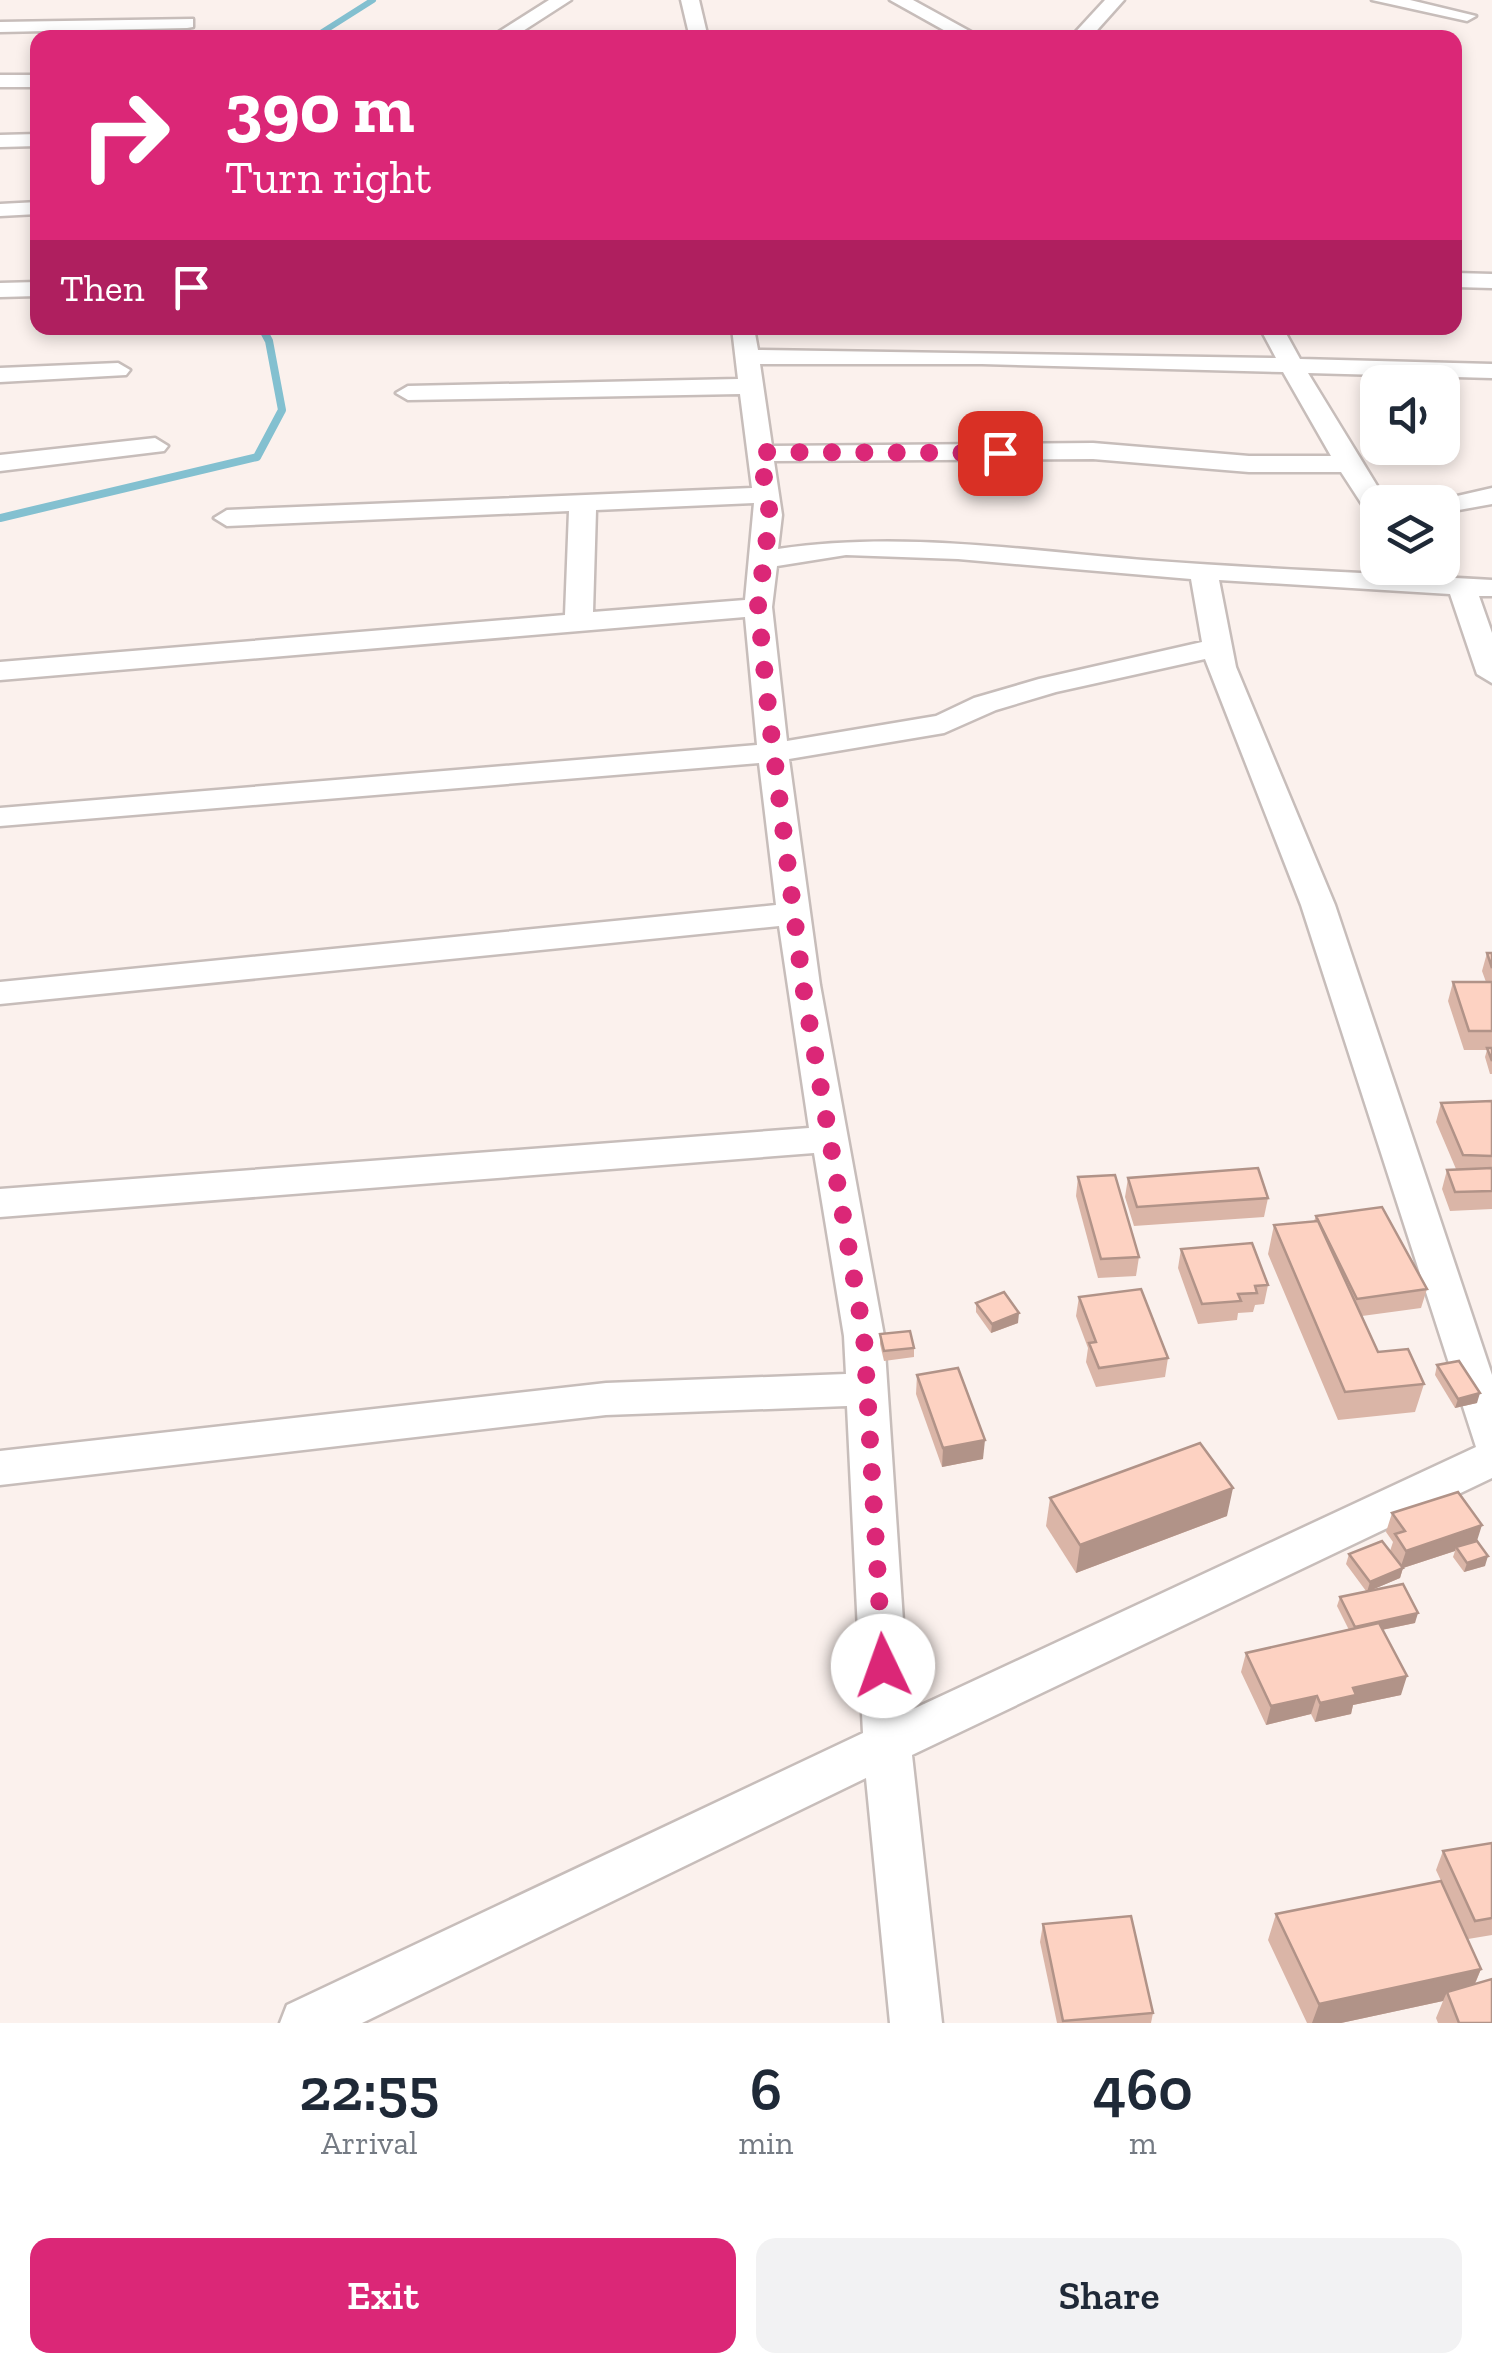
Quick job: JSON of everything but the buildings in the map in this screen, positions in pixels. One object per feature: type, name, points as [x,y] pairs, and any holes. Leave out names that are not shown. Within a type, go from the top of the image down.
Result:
[{"type":"street","points":[[511,30],[562,0]]},
{"type":"street","points":[[690,0],[697,30]]},
{"type":"street","points":[[900,0],[957,30]]},
{"type":"street","points":[[1086,30],[1116,0]]},
{"type":"street","points":[[1381,0],[1466,16]]},
{"type":"street","points":[[0,28],[187,23]]},
{"type":"street","points":[[0,81],[30,81]]},
{"type":"street","points":[[0,141],[30,140]]},
{"type":"street","points":[[0,210],[30,208]]},
{"type":"street","points":[[1462,280],[1492,280]]},
{"type":"street","points":[[0,290],[30,289]]},
{"type":"street","points":[[1276,335],[1362,485]]},
{"type":"street","points":[[747,357],[767,505],[766,559],[758,606],[773,752],[793,914],[869,1389],[887,1745],[916,2023]]},
{"type":"street","points":[[408,393],[747,357],[1289,362],[1492,371]]},
{"type":"street","points":[[0,375],[118,370]]},
{"type":"street","points":[[0,464],[155,446]]},
{"type":"street","points":[[760,452],[878,456],[1094,451],[1249,464],[1348,464]]},
{"type":"street","points":[[1460,501],[1492,496]]},
{"type":"street","points":[[578,624],[584,560],[582,500]]},
{"type":"street","points":[[228,518],[582,500],[767,505],[846,547]]},
{"type":"street","points":[[766,559],[846,547],[958,551],[1203,571],[1360,573]]},
{"type":"street","points":[[1203,571],[1221,667],[1318,904],[1492,1438]]},
{"type":"street","points":[[1457,585],[1492,588]]},
{"type":"street","points":[[1461,586],[1492,674]]},
{"type":"street","points":[[0,671],[758,606]]},
{"type":"street","points":[[0,817],[773,752],[944,724],[986,704],[1049,685],[1218,648]]},
{"type":"street","points":[[0,994],[793,914]]},
{"type":"street","points":[[0,1202],[831,1138]]},
{"type":"street","points":[[0,1468],[606,1399],[869,1389]]},
{"type":"street","points":[[306,2023],[1371,1512],[1492,1460]]},
{"type":"waterway","points":[[326,30],[373,0]]},
{"type":"waterway","points":[[0,518],[257,457],[282,410],[266,335]]},
{"type":"route","points":[[883,1666],[864,1336],[803,986],[769,716],[758,606],[770,515],[760,452],[878,456],[1000,453]]}]
